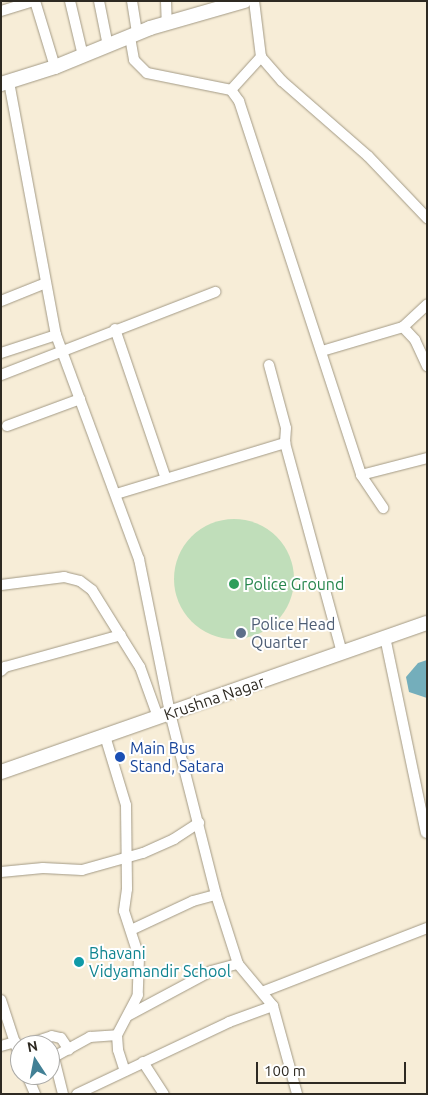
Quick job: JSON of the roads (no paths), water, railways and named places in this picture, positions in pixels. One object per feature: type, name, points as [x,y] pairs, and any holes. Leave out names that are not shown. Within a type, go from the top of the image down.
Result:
[{"type":"main road","points":[[5,83],[55,67],[133,35],[244,1]]},
{"type":"main road","name":"Krushna Nagar","points":[[1,772],[427,623]]},
{"type":"street","points":[[1,10],[35,1],[55,67]]},
{"type":"street","points":[[70,1],[83,56]]},
{"type":"street","points":[[99,1],[108,46]]},
{"type":"street","points":[[132,1],[134,60],[147,72],[231,90],[239,101],[362,475],[382,508]]},
{"type":"street","points":[[166,1],[167,24]]},
{"type":"street","points":[[254,1],[261,57],[282,81],[368,156],[427,218]]},
{"type":"street","points":[[231,90],[261,57]]},
{"type":"street","points":[[5,83],[56,335],[139,559],[164,715]]},
{"type":"street","points":[[1,301],[46,283]]},
{"type":"street","points":[[1,375],[115,329],[215,292]]},
{"type":"street","points":[[322,351],[404,327],[427,305]]},
{"type":"street","points":[[404,327],[415,340],[427,366]]},
{"type":"street","points":[[115,329],[166,478]]},
{"type":"street","points":[[1,353],[56,335]]},
{"type":"street","points":[[269,365],[286,428],[285,443],[342,653]]},
{"type":"street","points":[[7,426],[80,399]]},
{"type":"street","points":[[116,494],[285,443]]},
{"type":"street","points":[[362,475],[427,458]]},
{"type":"street","points":[[1,585],[64,577],[80,581],[92,590],[140,667],[164,715],[199,823],[216,895],[238,964],[273,1006],[297,1094]]},
{"type":"street","points":[[1,672],[5,667],[121,636]]},
{"type":"street","points":[[385,637],[426,834]]},
{"type":"street","points":[[105,736],[126,806],[128,857],[124,911],[138,957],[138,996],[117,1035],[118,1050],[124,1071]]},
{"type":"street","points":[[1,872],[43,868],[82,870],[128,857],[174,839],[199,823]]},
{"type":"street","points":[[131,930],[193,901],[216,895]]},
{"type":"street","points":[[262,992],[427,928]]},
{"type":"street","points":[[129,1015],[211,971],[238,964]]},
{"type":"street","points":[[1,1000],[14,1035]]},
{"type":"street","points":[[77,1094],[229,1022],[273,1006]]},
{"type":"street","points":[[60,1055],[90,1037],[117,1035]]},
{"type":"street","points":[[60,1038],[69,1050]]},
{"type":"street","points":[[143,1062],[164,1094]]},
{"type":"water","points":[[427,660],[427,698],[409,692],[406,677],[418,663]]},
{"type":"place","name":"Police Ground","points":[[234,584]]},
{"type":"place","name":"Police Head Quarter","points":[[241,633]]},
{"type":"place","name":"Main Bus Stand, Satara","points":[[120,757]]},
{"type":"place","name":"Bhavani Vidyamandir School","points":[[79,962]]}]
